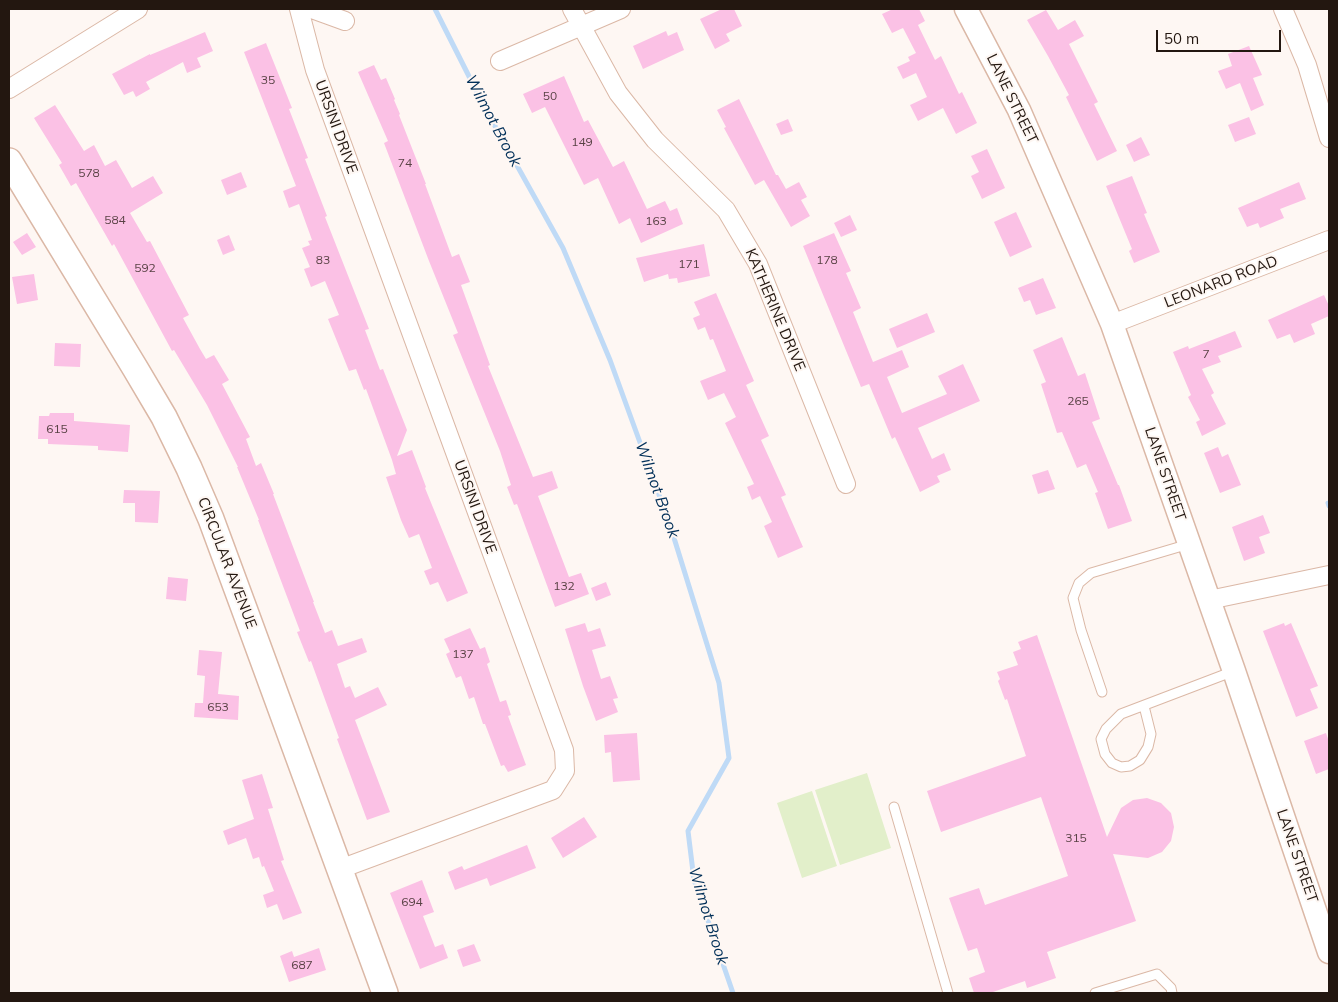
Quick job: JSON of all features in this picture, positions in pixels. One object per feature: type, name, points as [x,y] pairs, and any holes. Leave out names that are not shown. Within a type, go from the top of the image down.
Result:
[{"type":"main road","name":"CIRCULAR AVENUE","points":[[9,161],[164,417],[189,468],[211,519],[385,993]]},
{"type":"street","points":[[9,89],[138,9]]},
{"type":"street","name":"URSINI DRIVE","points":[[299,9],[315,70],[564,750],[565,771],[553,790],[340,869]]},
{"type":"street","points":[[312,9],[345,21]]},
{"type":"street","name":"KATHERINE DRIVE","points":[[572,9],[618,93],[655,140],[726,210],[758,264],[846,484]]},
{"type":"street","points":[[500,61],[621,9]]},
{"type":"street","name":"LANE STREET","points":[[966,9],[1019,110],[1112,324],[1234,671],[1329,952]]},
{"type":"street","points":[[1283,9],[1307,65],[1329,138]]},
{"type":"street","name":"LEONARD ROAD","points":[[1112,324],[1329,240]]},
{"type":"street","points":[[1209,600],[1329,575]]},
{"type":"lane","points":[[1102,692],[1081,630],[1073,598],[1079,583],[1091,573],[1189,544]]},
{"type":"lane","points":[[1144,706],[1151,734],[1148,747],[1140,760],[1130,766],[1121,767],[1112,763],[1105,754],[1102,739],[1106,729],[1121,714],[1234,671]]},
{"type":"lane","points":[[894,807],[948,993]]},
{"type":"lane","points":[[1095,993],[1157,974],[1171,988],[1172,993]]},
{"type":"green space","points":[[867,773],[891,848],[840,865],[815,790]]},
{"type":"green space","points":[[812,791],[837,866],[802,878],[777,803]]},
{"type":"building","points":[[722,9],[734,9],[742,26],[726,34],[730,41],[715,49],[700,19]]},
{"type":"building","points":[[893,9],[919,9],[925,21],[918,25],[935,60],[941,56],[959,94],[962,92],[977,123],[956,134],[943,108],[918,121],[910,105],[927,97],[916,73],[903,79],[897,67],[910,61],[908,57],[916,53],[903,28],[892,33],[882,14]]},
{"type":"building","points":[[1046,10],[1058,30],[1075,20],[1084,36],[1069,44],[1098,102],[1094,104],[1117,151],[1097,161],[1066,97],[1069,95],[1027,20]]},
{"type":"building","points":[[666,31],[668,36],[677,32],[684,50],[643,69],[633,46]]},
{"type":"building","points":[[205,32],[213,51],[197,58],[201,67],[187,73],[183,62],[146,82],[150,89],[136,97],[133,91],[124,95],[112,74],[150,54]]},
{"type":"building","points":[[266,43],[292,108],[289,109],[308,158],[305,159],[327,216],[325,217],[369,329],[365,330],[380,370],[383,369],[407,430],[397,456],[412,450],[425,488],[468,593],[447,602],[438,582],[430,585],[424,571],[432,568],[419,534],[409,538],[401,520],[386,477],[396,474],[392,460],[366,389],[364,390],[356,369],[349,371],[328,319],[339,315],[325,281],[311,287],[304,269],[310,267],[302,248],[310,245],[308,241],[312,240],[299,204],[289,208],[283,191],[296,186],[244,52]]},
{"type":"building","points":[[1249,46],[1262,75],[1253,78],[1264,105],[1251,111],[1240,83],[1226,89],[1218,71],[1232,66],[1228,54]]},
{"type":"building","points":[[374,65],[381,80],[386,78],[395,99],[399,115],[452,257],[459,254],[470,282],[461,285],[490,365],[488,366],[533,477],[552,471],[558,488],[538,496],[569,577],[581,573],[589,594],[555,607],[517,504],[514,505],[507,487],[511,485],[500,451],[453,335],[458,333],[384,143],[388,141],[358,72]]},
{"type":"building","points":[[564,76],[584,122],[588,120],[613,167],[624,161],[647,209],[665,201],[670,211],[677,208],[683,224],[641,243],[630,218],[619,224],[598,178],[584,185],[545,107],[532,113],[523,94]]},
{"type":"building","points":[[739,99],[776,175],[778,175],[786,189],[799,182],[807,197],[801,200],[810,216],[791,227],[764,180],[755,185],[724,128],[726,127],[717,110]]},
{"type":"building","points":[[55,105],[84,151],[94,145],[105,166],[116,160],[132,188],[153,176],[163,193],[130,213],[147,242],[150,241],[189,315],[183,318],[200,349],[206,359],[214,355],[229,380],[222,384],[250,437],[246,439],[256,466],[261,463],[274,494],[325,633],[332,630],[338,646],[362,638],[367,652],[337,664],[345,688],[350,686],[355,698],[378,687],[387,705],[355,720],[390,812],[367,820],[311,661],[309,662],[297,632],[300,631],[238,467],[207,405],[174,350],[172,351],[114,244],[112,246],[76,183],[71,186],[59,165],[62,163],[34,118]]},
{"type":"building","points":[[1249,117],[1256,134],[1235,142],[1228,125]]},
{"type":"building","points":[[788,119],[793,131],[781,135],[776,124]]},
{"type":"building","points":[[1141,137],[1150,155],[1134,162],[1126,145]]},
{"type":"building","points":[[987,149],[1005,188],[982,199],[971,176],[979,172],[971,156]]},
{"type":"building","points":[[241,172],[247,187],[227,195],[221,180]]},
{"type":"building","points":[[1132,176],[1147,213],[1144,214],[1160,252],[1134,263],[1129,251],[1132,249],[1106,186]]},
{"type":"building","points":[[1299,182],[1306,199],[1280,209],[1284,218],[1260,228],[1258,223],[1247,227],[1238,208]]},
{"type":"building","points":[[1016,212],[1032,247],[1010,257],[994,222]]},
{"type":"building","points":[[850,215],[857,230],[841,237],[834,223]]},
{"type":"building","points":[[27,233],[36,247],[22,255],[13,242]]},
{"type":"building","points":[[834,233],[851,271],[846,273],[861,308],[853,312],[873,362],[902,350],[909,367],[887,377],[902,413],[947,394],[938,376],[963,364],[980,401],[918,428],[932,459],[944,453],[951,470],[937,476],[940,482],[920,492],[895,437],[892,439],[869,384],[861,387],[803,246]]},
{"type":"building","points":[[229,235],[235,250],[223,255],[217,240]]},
{"type":"building","points":[[704,244],[710,276],[678,283],[677,278],[669,279],[668,274],[644,282],[636,258]]},
{"type":"building","points":[[34,274],[38,300],[17,304],[12,277]]},
{"type":"building","points":[[1043,278],[1056,308],[1036,315],[1030,300],[1024,302],[1018,288]]},
{"type":"building","points":[[716,293],[754,381],[746,385],[769,436],[761,440],[786,495],[781,497],[803,547],[778,558],[764,526],[772,522],[760,496],[752,500],[747,487],[754,484],[725,423],[736,417],[724,393],[708,400],[700,381],[726,371],[713,339],[710,340],[705,327],[698,330],[693,318],[700,315],[694,302]]},
{"type":"building","points":[[1324,295],[1329,306],[1329,316],[1311,324],[1315,334],[1294,343],[1290,334],[1277,339],[1268,320]]},
{"type":"building","points":[[927,313],[935,332],[897,348],[889,329]]},
{"type":"building","points":[[1235,331],[1242,347],[1218,356],[1221,362],[1202,369],[1214,393],[1211,395],[1226,424],[1202,436],[1196,422],[1200,420],[1188,397],[1191,395],[1173,352],[1188,346],[1189,349]]},
{"type":"building","points":[[1062,337],[1078,376],[1085,373],[1100,419],[1092,422],[1132,521],[1108,529],[1095,493],[1098,492],[1086,464],[1077,468],[1062,432],[1057,433],[1041,384],[1046,382],[1033,350]]},
{"type":"building","points":[[55,343],[81,344],[80,367],[54,366]]},
{"type":"building","points":[[50,413],[74,413],[74,421],[130,425],[128,452],[98,450],[98,446],[48,444],[48,439],[38,439],[39,416],[49,416]]},
{"type":"building","points":[[1218,447],[1222,457],[1228,454],[1241,485],[1220,493],[1204,453]]},
{"type":"building","points":[[1048,470],[1055,489],[1038,494],[1032,475]]},
{"type":"building","points":[[124,490],[160,491],[158,523],[135,522],[135,503],[123,503]]},
{"type":"building","points":[[1263,515],[1270,533],[1259,537],[1265,553],[1244,561],[1232,527]]},
{"type":"building","points":[[168,577],[188,579],[186,601],[166,599]]},
{"type":"building","points":[[606,582],[611,595],[596,601],[591,588]]},
{"type":"building","points":[[585,623],[588,632],[600,628],[606,646],[592,650],[601,679],[610,676],[618,698],[613,699],[618,712],[596,721],[565,629]]},
{"type":"building","points":[[1284,623],[1285,626],[1291,623],[1318,686],[1310,689],[1318,708],[1296,717],[1263,631]]},
{"type":"building","points":[[470,628],[480,649],[485,647],[490,662],[487,664],[500,702],[506,700],[511,715],[508,716],[526,765],[508,772],[504,765],[501,766],[474,697],[469,699],[461,676],[456,678],[446,654],[450,652],[444,639]]},
{"type":"building","points":[[1037,635],[1107,837],[1121,808],[1133,800],[1147,798],[1161,803],[1171,813],[1174,827],[1171,841],[1162,852],[1148,858],[1113,854],[1136,921],[1047,952],[1056,978],[1027,988],[1025,981],[990,993],[974,993],[969,978],[985,972],[977,948],[968,951],[949,898],[979,888],[985,905],[1068,876],[1041,797],[941,832],[927,791],[1026,756],[1007,699],[1005,700],[998,681],[1000,679],[997,672],[1018,665],[1013,652],[1021,649],[1018,642]]},
{"type":"building","points":[[199,650],[222,652],[218,694],[239,696],[238,720],[194,717],[195,703],[203,703],[205,676],[197,675]]},
{"type":"building","points":[[637,733],[640,780],[613,782],[611,752],[605,753],[604,735]]},
{"type":"building","points":[[1326,733],[1329,742],[1329,769],[1316,774],[1304,741]]},
{"type":"building","points":[[262,774],[273,808],[268,809],[284,860],[281,861],[302,913],[283,920],[277,904],[267,908],[263,895],[274,891],[259,857],[253,859],[246,838],[228,845],[223,831],[254,819],[242,780]]},
{"type":"building","points":[[584,817],[597,837],[563,858],[551,838]]},
{"type":"building","points":[[527,845],[536,868],[490,886],[487,878],[455,890],[448,872],[462,866],[464,870]]},
{"type":"building","points":[[422,880],[434,912],[423,916],[435,947],[443,944],[448,958],[420,969],[390,893]]},
{"type":"building","points":[[474,944],[481,961],[463,967],[457,950]]},
{"type":"building","points":[[319,948],[326,970],[289,982],[280,956],[292,951],[294,957]]},
{"type":"waterway","name":"Wilmot Brook","points":[[435,9],[486,110],[563,248],[610,360],[670,525],[719,683],[729,758],[688,831],[694,880],[733,993]]}]
